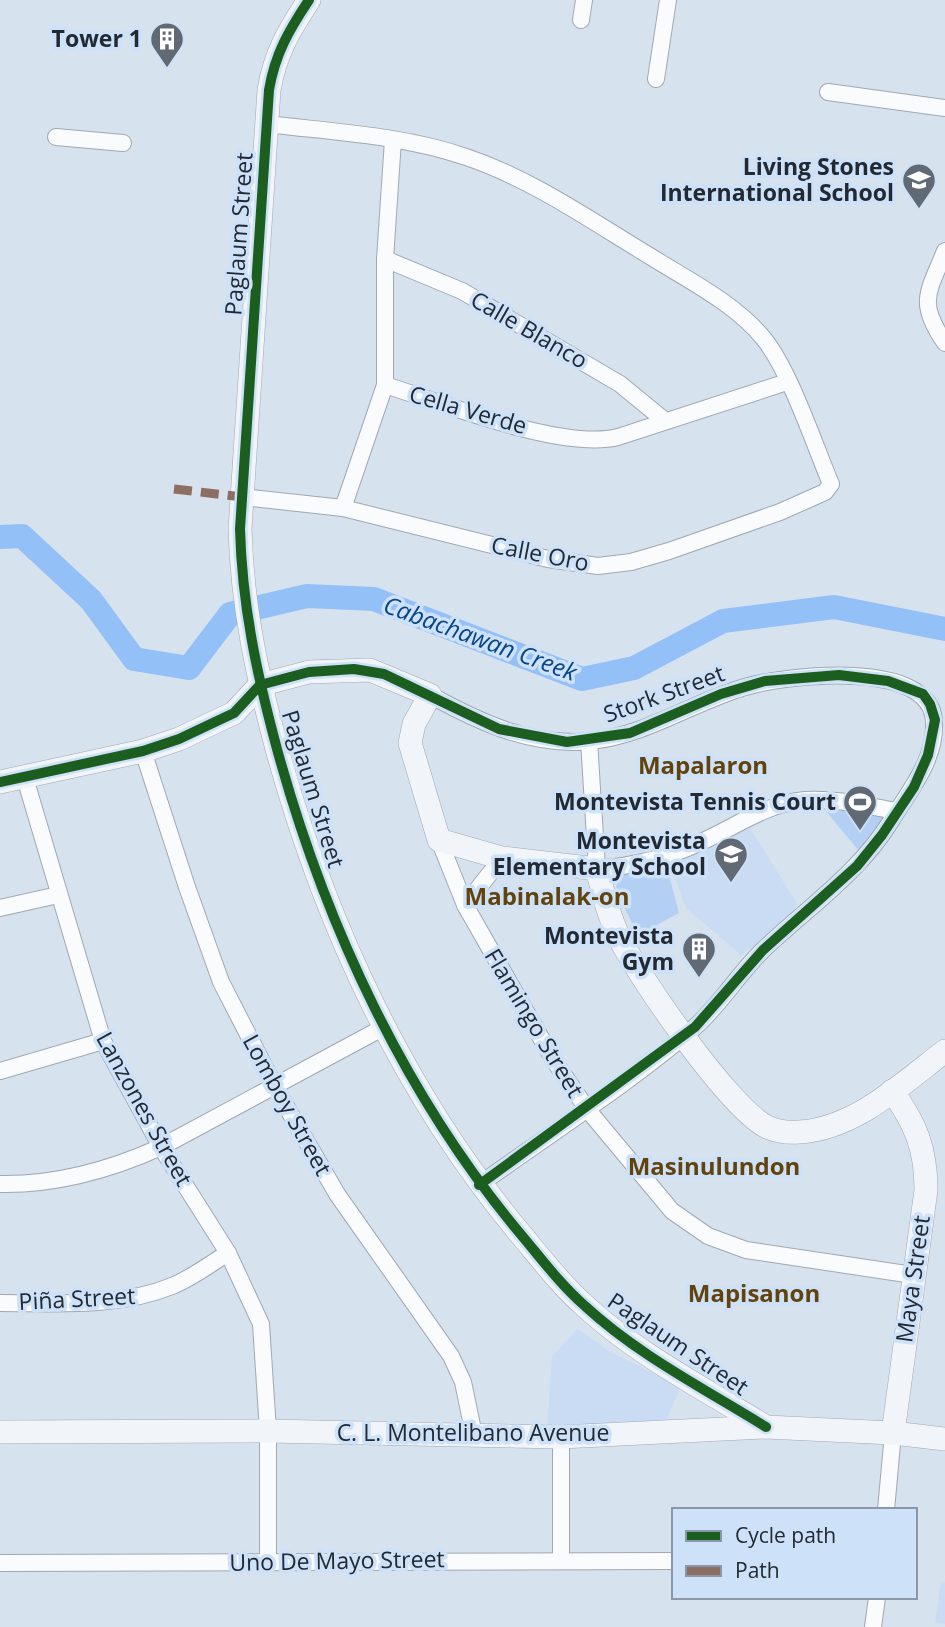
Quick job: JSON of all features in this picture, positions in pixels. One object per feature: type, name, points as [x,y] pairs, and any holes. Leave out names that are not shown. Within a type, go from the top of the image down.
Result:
[{"type":"street","name":"Paglaum Street","points":[[309,0],[274,61],[267,124],[243,497],[241,577],[260,685],[312,865],[343,941],[386,1026],[420,1089],[479,1185],[559,1280],[611,1329],[766,1427]]},
{"type":"street","points":[[581,20],[584,0]]},
{"type":"street","points":[[656,79],[668,0]]},
{"type":"street","points":[[828,92],[945,108]]},
{"type":"street","points":[[267,124],[393,140],[439,149],[492,167],[671,269],[746,320],[774,353],[787,382]]},
{"type":"street","points":[[56,137],[123,143]]},
{"type":"street","name":"Cella Verde","points":[[393,140],[385,259],[385,385],[495,419],[591,441],[618,437],[663,420],[787,382]]},
{"type":"street","points":[[945,251],[926,295],[933,323],[945,343]]},
{"type":"street","name":"Calle Blanco","points":[[385,259],[462,291],[620,384],[663,420]]},
{"type":"street","name":"Calle Oro","points":[[243,497],[343,508],[548,559],[598,566],[649,558],[780,512],[828,490],[831,484],[787,382]]},
{"type":"street","points":[[343,508],[385,385]]},
{"type":"street","name":"Stork Street","points":[[260,685],[309,672],[370,670],[430,695],[470,717],[521,736],[556,741],[590,741],[630,733],[722,694],[765,681],[839,675],[888,681],[923,694],[930,704],[935,720],[928,755],[914,787],[856,866],[763,950],[702,1019],[684,1035],[587,1109],[479,1185]]},
{"type":"street","points":[[0,782],[143,751],[179,739],[234,713],[260,685]]},
{"type":"street","name":"Flamingo Street","points":[[430,695],[414,724],[410,743],[439,840],[465,905],[533,1027],[587,1109],[659,1198],[708,1236],[746,1250],[913,1275]]},
{"type":"street","points":[[590,741],[597,869],[609,916],[652,992],[746,1110],[768,1127],[776,1129],[797,1133],[826,1128],[892,1091],[945,1051]]},
{"type":"street","name":"Lomboy Street","points":[[143,751],[221,982],[275,1087],[337,1194],[452,1356],[463,1382],[474,1435]]},
{"type":"street","name":"Lanzones Street","points":[[25,778],[103,1041],[161,1147],[228,1253],[261,1324],[268,1431],[268,1561]]},
{"type":"street","points":[[439,840],[502,858],[597,869],[632,866],[666,858],[742,820],[804,800],[838,801],[896,811]]},
{"type":"street","points":[[465,905],[502,858]]},
{"type":"street","points":[[0,908],[58,895]]},
{"type":"street","points":[[0,1184],[90,1174],[125,1163],[161,1147],[386,1026]]},
{"type":"street","points":[[0,1071],[103,1041]]},
{"type":"street","name":"Maya Street","points":[[892,1091],[916,1127],[925,1153],[926,1190],[893,1433]]},
{"type":"street","name":"Piña Street","points":[[0,1303],[87,1303],[148,1295],[175,1285],[228,1253]]},
{"type":"street","name":"C. L. Montelibano Avenue","points":[[0,1432],[268,1431],[561,1437],[766,1427],[893,1433],[945,1439]]},
{"type":"street","points":[[886,1508],[893,1433]]},
{"type":"street","points":[[561,1437],[561,1560]]},
{"type":"street","name":"Uno De Mayo Street","points":[[0,1563],[672,1561]]},
{"type":"street","points":[[873,1627],[877,1599]]},
{"type":"shaded area","name":"Montevista Tennis Court","points":[[814,797],[896,812],[859,851]]},
{"type":"shaded area","name":"Montevista Elementary School","points":[[750,828],[797,903],[785,926],[741,955],[686,908],[670,865]]},
{"type":"shaded area","points":[[666,864],[679,913],[638,935],[617,893],[615,874]]},
{"type":"shaded area","points":[[577,1329],[612,1353],[681,1386],[663,1428],[547,1428],[552,1357]]},
{"type":"shaded area","points":[[941,1581],[945,1582],[945,1624],[935,1623]]},
{"type":"waterway","name":"Cabachawan Creek","points":[[0,537],[22,536],[91,600],[134,659],[189,668],[230,614],[307,596],[374,599],[582,679],[634,668],[723,621],[834,607],[945,629]]},
{"type":"marked path","points":[[174,489],[243,497]]},
{"type":"cycle path","points":[[309,0],[284,43],[269,90],[240,529],[247,612],[257,667],[277,749],[297,814],[319,879],[374,1006],[406,1067],[481,1183],[561,1282],[605,1324],[672,1371],[766,1427]]},
{"type":"cycle path","points":[[0,782],[143,751],[179,739],[234,713],[260,685],[309,672],[354,669],[384,674],[499,729],[567,742],[630,733],[721,694],[765,681],[839,675],[888,681],[923,694],[930,704],[935,720],[928,755],[914,787],[882,835],[857,866],[763,950],[695,1027],[479,1185]]},
{"type":"place","name":"Tower 1","points":[[167,69]]},
{"type":"place","name":"Living Stones International School","points":[[919,210]]},
{"type":"place","name":"Montevista Tennis Court","points":[[860,832]]},
{"type":"place","name":"Montevista Elementary School","points":[[731,884]]},
{"type":"place","name":"Montevista Gym","points":[[699,979]]},
{"type":"district","name":"Mapalaron","points":[[703,766]]},
{"type":"district","name":"Mabinalak-on","points":[[547,897]]},
{"type":"district","name":"Masinulundon","points":[[714,1167]]},
{"type":"district","name":"Mapisanon","points":[[754,1294]]}]
